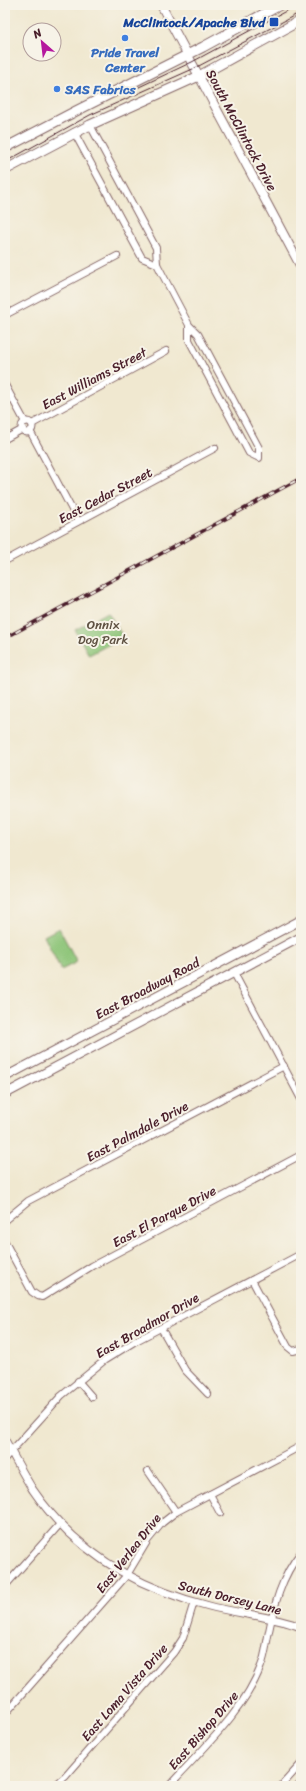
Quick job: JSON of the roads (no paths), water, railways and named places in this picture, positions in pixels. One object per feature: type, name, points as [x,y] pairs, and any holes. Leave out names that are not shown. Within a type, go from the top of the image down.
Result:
[{"type":"main road","name":"South McClintock Drive","points":[[162,5],[301,267]]},
{"type":"main road","points":[[5,148],[76,110],[188,55],[280,5]]},
{"type":"main road","points":[[5,170],[74,132],[199,76],[301,20]]},
{"type":"main road","name":"East Broadway Road","points":[[5,1077],[301,920]]},
{"type":"main road","name":"East Broadway Road","points":[[5,1094],[301,937]]},
{"type":"main road","points":[[227,959],[234,973]]},
{"type":"main road","points":[[44,1057],[49,1071]]},
{"type":"street","points":[[90,125],[156,248],[157,264],[189,325],[198,334],[260,448],[259,458],[249,453],[192,346],[189,340],[189,325]]},
{"type":"street","points":[[74,132],[142,258],[157,264]]},
{"type":"street","points":[[5,315],[117,256]]},
{"type":"street","name":"East Williams Street","points":[[32,424],[166,351]]},
{"type":"street","points":[[5,385],[25,422]]},
{"type":"street","points":[[25,422],[32,424],[33,427],[30,431]]},
{"type":"street","points":[[23,429],[22,425],[25,422]]},
{"type":"street","points":[[23,429],[26,432],[30,431]]},
{"type":"street","points":[[5,439],[23,429]]},
{"type":"street","points":[[30,431],[78,521]]},
{"type":"street","name":"East Cedar Street","points":[[5,561],[215,448]]},
{"type":"street","points":[[234,973],[301,1099]]},
{"type":"street","name":"East Palmdale Drive","points":[[5,1220],[28,1201],[284,1066]]},
{"type":"street","name":"East El Parque Drive","points":[[5,1242],[32,1292],[38,1296],[46,1295],[92,1266],[301,1155]]},
{"type":"street","name":"East Broadmor Drive","points":[[5,1458],[52,1404],[78,1381],[114,1354],[301,1254]]},
{"type":"street","points":[[252,1280],[286,1345],[293,1351],[301,1349]]},
{"type":"street","points":[[161,1328],[185,1370],[208,1394]]},
{"type":"street","points":[[78,1381],[92,1397]]},
{"type":"street","name":"South Dorsey Lane","points":[[5,1440],[33,1489],[60,1524],[91,1552],[111,1567],[156,1590],[194,1602],[271,1619],[301,1628]]},
{"type":"street","name":"East Verlea Drive","points":[[5,1714],[127,1575],[162,1523],[176,1512],[301,1446]]},
{"type":"street","points":[[148,1471],[176,1512]]},
{"type":"street","points":[[210,1494],[220,1512]]},
{"type":"street","points":[[5,1586],[60,1524]]},
{"type":"street","name":"East Bishop Drive","points":[[169,1786],[233,1714],[248,1693],[262,1665],[271,1619],[283,1580],[301,1552]]},
{"type":"street","name":"East Loma Vista Drive","points":[[54,1786],[65,1777],[174,1652],[183,1638],[194,1602]]},
{"type":"street","points":[[281,1786],[301,1764]]},
{"type":"street","points":[[298,1786],[301,1783]]},
{"type":"tram line","points":[[137,88],[192,62],[297,5]]},
{"type":"tram line","points":[[5,162],[90,115],[195,68],[301,12]]},
{"type":"railway","points":[[5,638],[301,478]]},
{"type":"place","name":"McClintock/Apache Blvd","points":[[274,22]]},
{"type":"place","name":"Pride Travel Center","points":[[125,38]]},
{"type":"place","name":"SAS Fabrics","points":[[57,89]]},
{"type":"park label","name":"Onnix Dog Park","points":[[103,632]]}]
